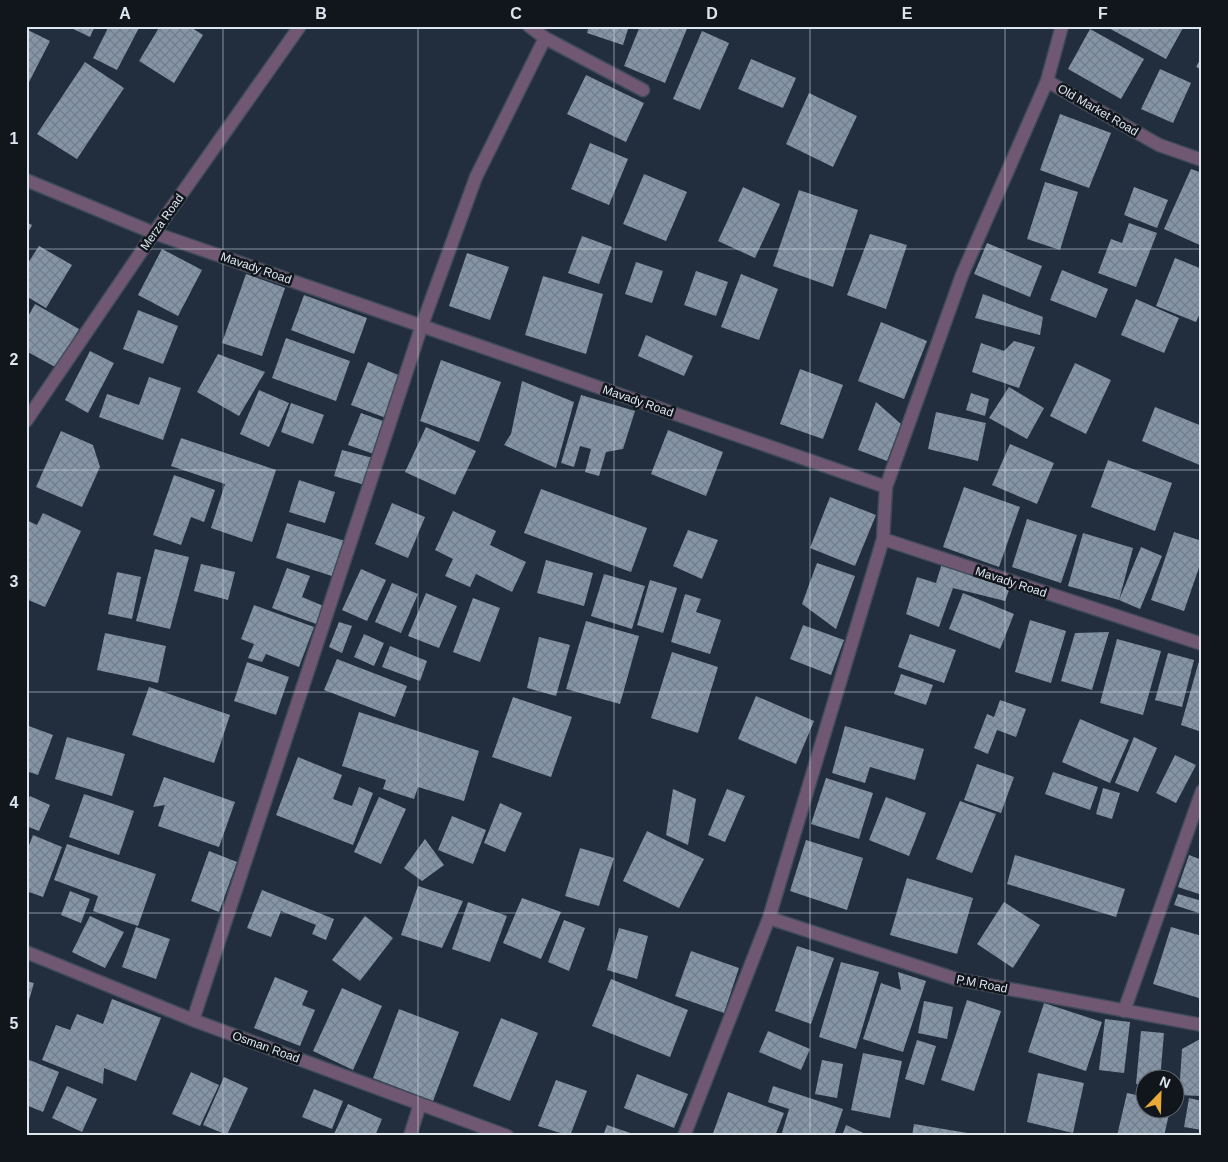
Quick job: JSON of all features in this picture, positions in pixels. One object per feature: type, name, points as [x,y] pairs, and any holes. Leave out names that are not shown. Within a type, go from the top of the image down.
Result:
[{"type":"street","name":"Merza Road","points":[[26,421],[154,233],[300,26]]},
{"type":"street","points":[[529,26],[545,38],[644,90]]},
{"type":"street","name":"Old Market Road","points":[[1062,26],[1047,81],[1159,145],[1202,160]]},
{"type":"street","points":[[193,1020],[422,325],[476,177],[545,38]]},
{"type":"street","points":[[684,1136],[769,918],[883,540],[886,487],[962,275],[1047,81]]},
{"type":"street","name":"Mavady Road","points":[[26,180],[154,233],[886,487]]},
{"type":"street","name":"Mavady Road","points":[[883,540],[1202,644]]},
{"type":"street","points":[[1124,1011],[1202,791]]},
{"type":"street","name":"P.M Road","points":[[769,918],[956,979],[1202,1025]]},
{"type":"street","name":"Osman Road","points":[[26,952],[193,1020],[507,1136]]},
{"type":"street","points":[[410,1136],[420,1104]]},
{"type":"building","points":[[67,26],[95,26],[90,37]]},
{"type":"building","points":[[109,26],[140,26],[117,70],[93,58]]},
{"type":"building","points":[[160,26],[189,26],[203,35],[174,83],[139,61]]},
{"type":"building","points":[[589,26],[629,26],[623,45],[587,33]]},
{"type":"building","points":[[640,26],[688,26],[665,83],[624,66]]},
{"type":"building","points":[[1105,26],[1184,26],[1166,59]]},
{"type":"building","points":[[26,29],[50,41],[26,88]]},
{"type":"building","points":[[1090,29],[1144,59],[1121,99],[1068,69]]},
{"type":"building","points":[[702,31],[729,43],[700,110],[673,99]]},
{"type":"building","points":[[1202,56],[1202,70],[1196,67]]},
{"type":"building","points":[[751,59],[796,78],[783,108],[738,89]]},
{"type":"building","points":[[85,62],[124,88],[77,159],[37,134]]},
{"type":"building","points":[[1160,69],[1191,83],[1173,123],[1141,109]]},
{"type":"building","points":[[586,75],[644,103],[626,142],[567,114]]},
{"type":"building","points":[[809,93],[857,116],[833,167],[786,144]]},
{"type":"building","points":[[1060,114],[1111,133],[1089,188],[1040,170]]},
{"type":"building","points":[[590,143],[628,159],[609,205],[571,189]]},
{"type":"building","points":[[1191,169],[1202,173],[1202,246],[1164,229]]},
{"type":"building","points":[[644,174],[687,192],[666,241],[623,224]]},
{"type":"building","points":[[1045,182],[1078,192],[1060,250],[1027,239]]},
{"type":"building","points":[[743,187],[780,204],[755,258],[718,241]]},
{"type":"building","points":[[1134,187],[1168,200],[1157,228],[1124,215]]},
{"type":"building","points":[[799,190],[858,210],[833,287],[773,266]]},
{"type":"building","points":[[26,222],[32,225],[26,237]]},
{"type":"building","points":[[1129,223],[1157,233],[1136,287],[1098,273],[1111,239],[1122,243]]},
{"type":"building","points":[[870,234],[907,245],[886,309],[847,295]]},
{"type":"building","points":[[582,236],[612,247],[599,284],[568,273]]},
{"type":"building","points":[[987,243],[1042,266],[1030,297],[974,274]]},
{"type":"building","points":[[39,246],[72,265],[46,308],[26,296],[26,266]]},
{"type":"building","points":[[162,249],[202,270],[178,316],[138,295]]},
{"type":"building","points":[[467,253],[509,267],[490,320],[449,306]]},
{"type":"building","points":[[1175,258],[1202,269],[1202,309],[1196,322],[1156,306]]},
{"type":"building","points":[[636,262],[663,271],[652,303],[625,294]]},
{"type":"building","points":[[1062,270],[1108,289],[1096,318],[1050,300]]},
{"type":"building","points":[[696,271],[728,282],[716,316],[684,305]]},
{"type":"building","points":[[246,274],[285,288],[262,356],[222,343]]},
{"type":"building","points":[[741,274],[778,289],[759,340],[721,327]]},
{"type":"building","points":[[543,276],[603,294],[586,354],[525,335]]},
{"type":"building","points":[[983,294],[1043,317],[1040,335],[975,318]]},
{"type":"building","points":[[304,295],[367,318],[354,354],[291,330]]},
{"type":"building","points":[[1136,299],[1179,318],[1164,353],[1121,335]]},
{"type":"building","points":[[35,304],[79,329],[57,368],[26,351],[26,320]]},
{"type":"building","points":[[138,310],[178,326],[163,364],[123,349]]},
{"type":"building","points":[[881,322],[927,341],[904,399],[858,381]]},
{"type":"building","points":[[646,335],[693,356],[684,376],[638,356]]},
{"type":"building","points":[[286,338],[350,361],[336,401],[272,378]]},
{"type":"building","points":[[1014,341],[1035,347],[1019,388],[972,372],[981,343],[1004,351]]},
{"type":"building","points":[[90,351],[114,363],[88,413],[65,400]]},
{"type":"building","points":[[218,354],[265,372],[239,416],[197,392]]},
{"type":"building","points":[[441,360],[501,382],[479,442],[420,421]]},
{"type":"building","points":[[368,362],[403,377],[386,418],[351,405]]},
{"type":"building","points":[[1075,363],[1111,380],[1086,434],[1050,416]]},
{"type":"building","points":[[800,369],[843,385],[823,439],[780,424]]},
{"type":"building","points":[[149,377],[181,388],[163,440],[99,417],[107,394],[139,405]]},
{"type":"building","points":[[522,381],[574,402],[556,468],[504,445],[511,434]]},
{"type":"building","points":[[1009,387],[1044,408],[1027,439],[989,418]]},
{"type":"building","points":[[259,390],[289,403],[269,447],[240,434]]},
{"type":"building","points":[[971,393],[989,399],[985,416],[966,410]]},
{"type":"building","points":[[581,395],[635,411],[623,449],[606,452],[599,476],[585,472],[591,449],[580,446],[574,467],[561,463]]},
{"type":"building","points":[[876,402],[901,424],[887,461],[858,450]]},
{"type":"building","points":[[291,403],[324,415],[313,444],[281,432]]},
{"type":"building","points":[[1155,407],[1202,426],[1202,466],[1142,441]]},
{"type":"building","points":[[936,412],[986,423],[978,461],[928,449]]},
{"type":"building","points":[[361,413],[386,422],[374,454],[348,445]]},
{"type":"building","points":[[426,427],[476,451],[455,495],[405,472]]},
{"type":"building","points":[[668,430],[723,452],[706,496],[651,474]]},
{"type":"building","points":[[61,431],[93,445],[100,467],[82,507],[36,487]]},
{"type":"building","points":[[181,438],[276,470],[252,542],[211,528],[225,484],[171,466]]},
{"type":"building","points":[[1010,444],[1054,463],[1037,504],[992,485]]},
{"type":"building","points":[[342,450],[373,458],[365,485],[334,476]]},
{"type":"building","points":[[1108,460],[1172,483],[1155,531],[1091,507]]},
{"type":"building","points":[[174,475],[215,490],[204,522],[191,517],[181,545],[153,535]]},
{"type":"building","points":[[299,480],[335,492],[325,523],[289,512]]},
{"type":"building","points":[[964,487],[1020,507],[999,567],[943,547]]},
{"type":"building","points":[[541,489],[647,528],[631,572],[524,533]]},
{"type":"building","points":[[830,497],[876,515],[855,566],[810,548]]},
{"type":"building","points":[[392,503],[425,517],[408,558],[375,544]]},
{"type":"building","points":[[453,511],[496,531],[490,545],[526,562],[512,592],[476,574],[470,587],[445,576],[453,559],[435,550]]},
{"type":"building","points":[[43,513],[81,531],[45,607],[26,599],[26,520],[37,525]]},
{"type":"building","points":[[1027,519],[1077,535],[1061,583],[1012,567]]},
{"type":"building","points":[[287,523],[345,541],[335,577],[276,558]]},
{"type":"building","points":[[688,530],[718,540],[702,579],[673,566]]},
{"type":"building","points":[[1174,532],[1202,541],[1202,559],[1184,611],[1151,600]]},
{"type":"building","points":[[1083,533],[1133,548],[1119,600],[1068,586]]},
{"type":"building","points":[[1141,547],[1162,556],[1140,609],[1119,600]]},
{"type":"building","points":[[155,549],[189,557],[170,629],[136,621]]},
{"type":"building","points":[[546,560],[593,573],[584,606],[537,593]]},
{"type":"building","points":[[817,563],[855,576],[836,629],[802,604]]},
{"type":"building","points":[[942,563],[1011,585],[1005,601],[953,588],[939,627],[906,614],[917,577],[936,583]]},
{"type":"building","points":[[201,564],[235,572],[228,600],[194,591]]},
{"type":"building","points":[[287,568],[310,576],[302,597],[326,607],[319,625],[272,608]]},
{"type":"building","points":[[361,569],[386,580],[367,621],[342,610]]},
{"type":"building","points":[[117,572],[141,577],[132,619],[108,614]]},
{"type":"building","points":[[604,574],[645,586],[632,629],[591,616]]},
{"type":"building","points":[[650,580],[677,588],[663,633],[637,625]]},
{"type":"building","points":[[392,583],[418,594],[401,633],[375,622]]},
{"type":"building","points":[[426,593],[457,606],[439,648],[408,636]]},
{"type":"building","points":[[963,593],[1014,614],[1000,649],[949,629]]},
{"type":"building","points":[[685,594],[701,599],[696,612],[721,620],[710,654],[671,642]]},
{"type":"building","points":[[473,598],[500,608],[480,662],[453,652]]},
{"type":"building","points":[[254,605],[314,627],[299,667],[266,654],[262,662],[248,658],[254,644],[241,639]]},
{"type":"building","points":[[1030,620],[1066,631],[1051,683],[1015,672]]},
{"type":"building","points":[[586,621],[639,636],[620,704],[566,689]]},
{"type":"building","points":[[339,622],[352,626],[342,653],[329,647]]},
{"type":"building","points":[[803,625],[844,640],[831,675],[790,659]]},
{"type":"building","points":[[1109,632],[1092,690],[1061,681],[1075,633]]},
{"type":"building","points":[[105,633],[166,646],[158,683],[97,670]]},
{"type":"building","points":[[364,634],[384,643],[374,666],[354,657]]},
{"type":"building","points":[[910,634],[956,650],[944,683],[898,667]]},
{"type":"building","points":[[539,637],[570,645],[556,696],[527,688]]},
{"type":"building","points":[[1117,639],[1161,651],[1143,715],[1100,703]]},
{"type":"building","points":[[390,646],[427,661],[420,681],[382,667]]},
{"type":"building","points":[[672,652],[718,667],[698,733],[651,718]]},
{"type":"building","points":[[1168,653],[1194,660],[1182,707],[1155,700]]},
{"type":"building","points":[[337,659],[407,686],[395,717],[324,690]]},
{"type":"building","points":[[1199,661],[1202,661],[1202,732],[1181,725]]},
{"type":"building","points":[[247,662],[289,677],[276,715],[234,701]]},
{"type":"building","points":[[901,674],[933,685],[926,705],[894,694]]},
{"type":"building","points":[[149,687],[230,715],[214,763],[132,735]]},
{"type":"building","points":[[756,696],[814,721],[796,764],[738,739]]},
{"type":"building","points":[[513,697],[572,717],[551,777],[492,757]]},
{"type":"building","points":[[1000,700],[1026,709],[1016,737],[997,730],[988,754],[974,748],[987,714],[994,717]]},
{"type":"building","points":[[359,712],[479,751],[464,801],[418,787],[414,799],[383,789],[386,780],[342,766]]},
{"type":"building","points":[[1080,719],[1129,740],[1110,783],[1062,762]]},
{"type":"building","points":[[26,725],[53,735],[38,775],[26,771]]},
{"type":"building","points":[[845,726],[924,749],[915,780],[870,767],[865,783],[832,773]]},
{"type":"building","points":[[67,737],[125,754],[112,796],[55,779]]},
{"type":"building","points":[[1134,737],[1157,748],[1138,792],[1115,783]]},
{"type":"building","points":[[1175,755],[1196,765],[1176,803],[1156,793]]},
{"type":"building","points":[[298,757],[342,775],[333,799],[352,806],[359,787],[373,793],[353,845],[276,815]]},
{"type":"building","points":[[977,764],[1014,777],[1001,813],[964,800]]},
{"type":"building","points":[[1053,772],[1098,787],[1090,810],[1045,794]]},
{"type":"building","points":[[164,777],[235,802],[219,847],[158,826],[165,805],[153,807]]},
{"type":"building","points":[[826,778],[873,793],[859,839],[811,824]]},
{"type":"building","points":[[1103,788],[1120,793],[1112,819],[1096,814]]},
{"type":"building","points":[[673,789],[696,799],[688,845],[666,835]]},
{"type":"building","points":[[727,789],[745,796],[725,842],[708,835]]},
{"type":"building","points":[[84,794],[134,811],[119,855],[69,837]]},
{"type":"building","points":[[30,796],[50,805],[39,831],[26,826],[26,805]]},
{"type":"building","points":[[379,797],[406,809],[381,864],[354,852]]},
{"type":"building","points":[[886,797],[926,813],[909,856],[869,840]]},
{"type":"building","points":[[960,801],[996,814],[972,873],[936,859]]},
{"type":"building","points":[[500,803],[522,813],[505,852],[484,843]]},
{"type":"building","points":[[452,816],[486,830],[473,864],[438,850]]},
{"type":"building","points":[[647,831],[704,859],[679,908],[623,881]]},
{"type":"building","points":[[33,835],[62,847],[43,897],[26,891],[26,853]]},
{"type":"building","points":[[425,839],[444,865],[422,881],[404,868]]},
{"type":"building","points":[[806,840],[863,858],[847,910],[790,891]]},
{"type":"building","points":[[67,844],[156,874],[138,926],[93,911],[98,896],[54,880]]},
{"type":"building","points":[[580,848],[614,858],[599,906],[565,896]]},
{"type":"building","points":[[209,851],[237,862],[219,912],[191,901]]},
{"type":"building","points":[[1015,855],[1125,889],[1116,917],[1007,884]]},
{"type":"building","points":[[1189,855],[1202,860],[1202,886],[1199,894],[1178,887]]},
{"type":"building","points":[[907,878],[973,898],[957,954],[890,935]]},
{"type":"building","points":[[418,886],[463,901],[442,948],[401,935]]},
{"type":"building","points":[[262,890],[334,919],[326,940],[312,934],[316,925],[281,911],[271,937],[247,928]]},
{"type":"building","points":[[70,891],[90,899],[81,923],[61,915]]},
{"type":"building","points":[[1178,894],[1202,901],[1202,914],[1174,905]]},
{"type":"building","points":[[522,898],[561,912],[541,959],[503,943]]},
{"type":"building","points":[[468,902],[507,916],[490,962],[452,949]]},
{"type":"building","points":[[1004,902],[1040,925],[1013,968],[977,944]]},
{"type":"building","points":[[90,916],[124,932],[105,968],[72,952]]},
{"type":"building","points":[[365,916],[393,938],[360,981],[332,960]]},
{"type":"building","points":[[564,920],[585,928],[569,971],[548,962]]},
{"type":"building","points":[[136,927],[170,939],[156,979],[122,967]]},
{"type":"building","points":[[1171,927],[1202,936],[1202,999],[1153,984]]},
{"type":"building","points":[[619,928],[648,936],[637,979],[607,970]]},
{"type":"building","points":[[797,946],[834,958],[811,1024],[775,1011]]},
{"type":"building","points":[[691,951],[739,968],[724,1013],[675,996]]},
{"type":"building","points":[[841,962],[879,972],[856,1049],[819,1037]]},
{"type":"building","points":[[898,972],[926,981],[903,1052],[863,1039],[881,983],[901,990]]},
{"type":"building","points":[[275,977],[308,991],[302,1005],[315,1010],[300,1046],[254,1028]]},
{"type":"building","points":[[611,979],[688,1010],[670,1057],[592,1026]]},
{"type":"building","points":[[26,981],[34,983],[27,1007],[26,1007]]},
{"type":"building","points":[[342,988],[382,1006],[353,1070],[313,1051]]},
{"type":"building","points":[[112,999],[161,1018],[136,1081],[104,1068],[103,1084],[42,1060],[56,1025],[70,1030],[77,1014],[103,1024]]},
{"type":"building","points":[[967,1000],[1001,1011],[974,1091],[941,1080]]},
{"type":"building","points":[[924,1001],[953,1007],[947,1039],[918,1033]]},
{"type":"building","points":[[1044,1003],[1102,1022],[1086,1071],[1028,1052]]},
{"type":"building","points":[[399,1009],[459,1032],[433,1101],[373,1078]]},
{"type":"building","points":[[501,1018],[538,1033],[510,1101],[473,1086]]},
{"type":"building","points":[[1105,1019],[1130,1022],[1124,1073],[1099,1070]]},
{"type":"building","points":[[768,1031],[810,1049],[801,1070],[759,1052]]},
{"type":"building","points":[[1141,1031],[1164,1033],[1161,1070],[1137,1070]]},
{"type":"building","points":[[1202,1038],[1201,1096],[1186,1095],[1186,1070],[1181,1070],[1182,1049]]},
{"type":"building","points":[[917,1040],[936,1046],[924,1085],[905,1079]]},
{"type":"building","points":[[863,1053],[902,1061],[890,1118],[851,1110]]},
{"type":"building","points":[[27,1059],[59,1072],[43,1112],[26,1105]]},
{"type":"building","points":[[822,1060],[843,1064],[837,1098],[815,1094]]},
{"type":"building","points":[[191,1072],[219,1085],[200,1126],[172,1114]]},
{"type":"building","points":[[1038,1073],[1084,1083],[1073,1133],[1027,1122]]},
{"type":"building","points":[[637,1074],[688,1094],[674,1128],[624,1108]]},
{"type":"building","points":[[224,1077],[248,1088],[227,1135],[203,1125]]},
{"type":"building","points":[[556,1080],[587,1091],[570,1136],[538,1126]]},
{"type":"building","points":[[67,1086],[97,1099],[82,1132],[52,1118]]},
{"type":"building","points":[[773,1086],[843,1109],[834,1136],[781,1136],[789,1109],[768,1102]]},
{"type":"building","points":[[314,1089],[343,1101],[332,1129],[302,1117]]},
{"type":"building","points":[[728,1092],[784,1113],[775,1136],[712,1136]]},
{"type":"building","points":[[1127,1093],[1136,1095],[1136,1120],[1168,1120],[1164,1136],[1117,1136]]},
{"type":"building","points":[[1189,1098],[1202,1101],[1202,1130],[1184,1127]]},
{"type":"building","points":[[348,1104],[382,1119],[375,1136],[334,1134]]},
{"type":"building","points":[[914,1124],[979,1135],[979,1136],[912,1136]]},
{"type":"building","points":[[607,1125],[636,1135],[636,1136],[603,1136]]},
{"type":"building","points":[[846,1125],[870,1136],[842,1136]]}]
